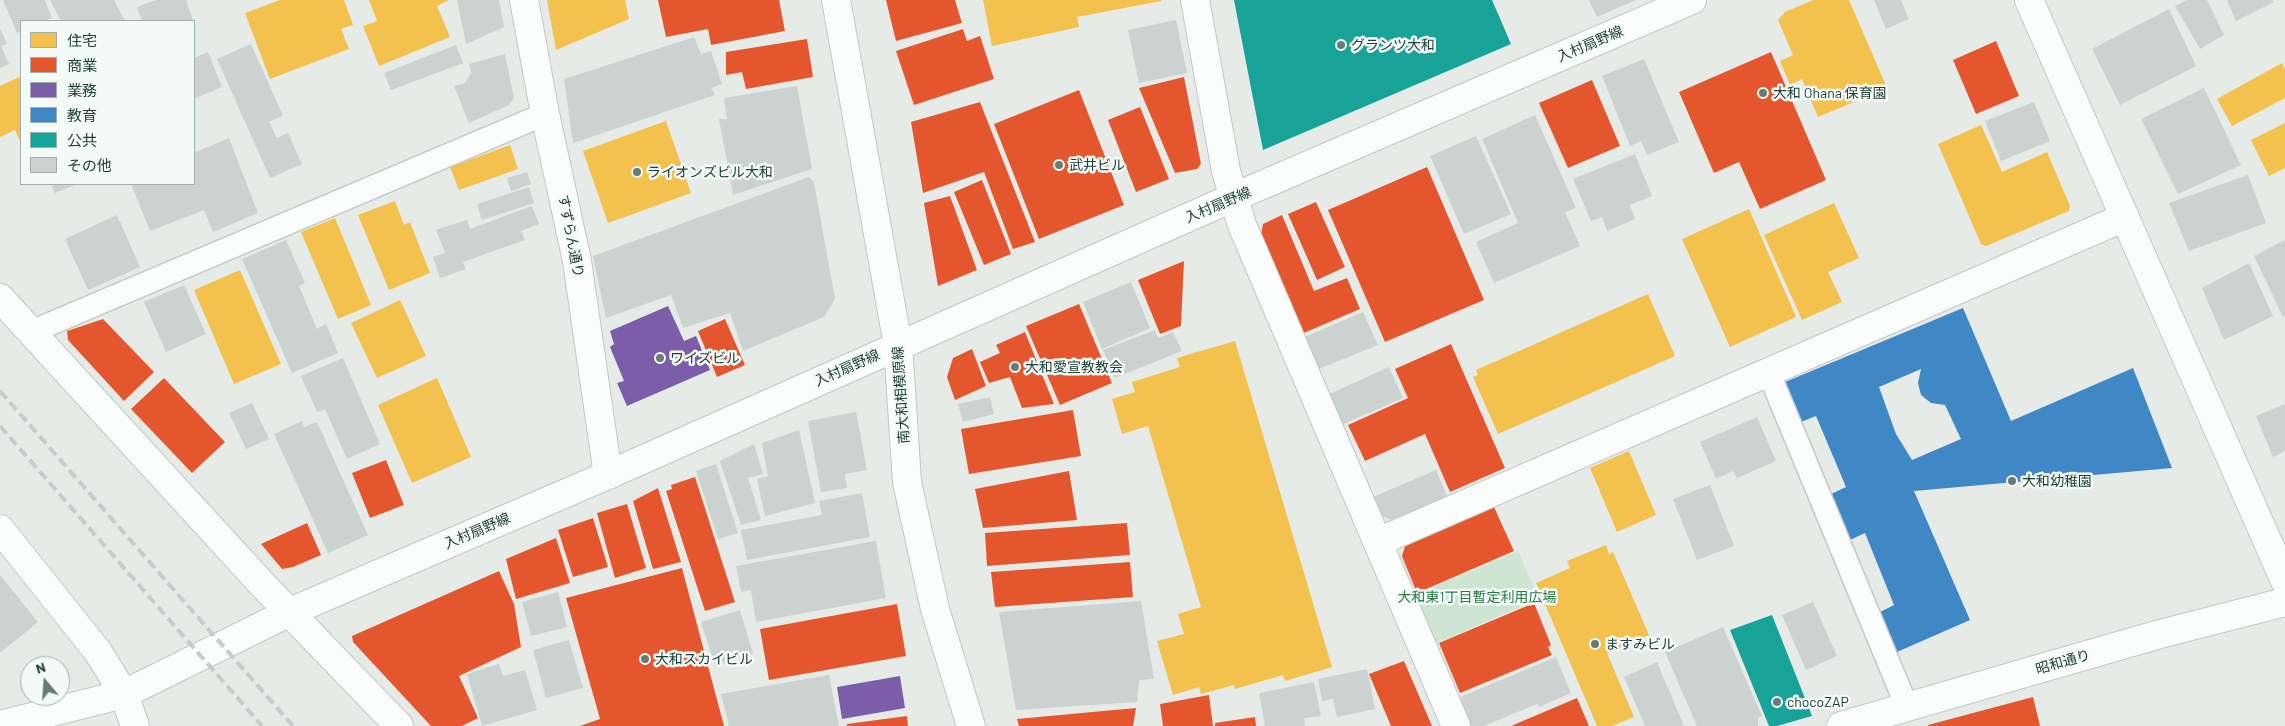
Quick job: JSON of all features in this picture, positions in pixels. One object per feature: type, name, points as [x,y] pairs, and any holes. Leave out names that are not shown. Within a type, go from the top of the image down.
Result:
[{"type":"street","name":"すずらん通り","points":[[524,0],[545,114],[577,261],[608,475]]},
{"type":"street","name":"南大和相模原線","points":[[836,0],[898,345],[907,482],[935,609],[971,726]]},
{"type":"street","points":[[1195,0],[1232,198],[1244,231],[1456,726]]},
{"type":"street","name":"入村扇野線","points":[[0,725],[124,694],[290,612],[608,475],[1232,198],[1692,0]]},
{"type":"street","points":[[2029,0],[2285,581]]},
{"type":"street","points":[[1378,542],[2125,217]]},
{"type":"street","points":[[0,298],[290,612],[399,726]]},
{"type":"street","points":[[0,529],[98,652],[124,694],[135,726]]},
{"type":"street","name":"昭和通り","points":[[1841,726],[2160,634],[2285,602]]},
{"type":"lane","points":[[31,332],[545,114]]},
{"type":"lane","points":[[1768,371],[1907,706]]},
{"type":"green space","name":"大和東1丁目暫定利用広場","points":[[1518,551],[1539,599],[1436,643],[1415,595]]},
{"type":"building: 住宅","points":[[280,0],[344,0],[353,25],[341,29],[349,49],[270,79],[245,13]]},
{"type":"building: 住宅","points":[[369,0],[449,0],[437,6],[450,37],[379,66],[363,26],[377,21]]},
{"type":"building: 住宅","points":[[547,0],[625,0],[629,19],[556,50]]},
{"type":"building: 住宅","points":[[983,0],[1161,1],[1077,17],[1079,27],[992,46]]},
{"type":"building: 住宅","name":"グランツ大和","points":[[1270,0],[1401,0],[1416,35],[1370,55],[1377,73],[1313,101]]},
{"type":"building: 住宅","points":[[1813,0],[1849,0],[1887,88],[1818,117],[1802,79],[1790,85],[1780,61],[1793,55],[1778,20],[1785,12]]},
{"type":"building: 住宅","points":[[2282,63],[2285,69],[2285,98],[2232,126],[2217,99]]},
{"type":"building: 住宅","points":[[19,77],[20,79],[20,141],[15,130],[0,137],[0,86]]},
{"type":"building: 住宅","name":"ライオンズビル大和","points":[[666,121],[691,193],[608,223],[583,151]]},
{"type":"building: 住宅","points":[[2285,123],[2285,168],[2269,176],[2251,140]]},
{"type":"building: 住宅","points":[[1981,125],[2002,172],[2047,152],[2070,206],[2069,211],[1986,246],[1981,244],[1938,144]]},
{"type":"building: 住宅","points":[[510,145],[518,169],[459,190],[450,167]]},
{"type":"building: 住宅","points":[[395,201],[404,225],[410,222],[430,273],[389,290],[358,215]]},
{"type":"building: 住宅","points":[[1834,203],[1859,258],[1828,272],[1842,302],[1802,320],[1764,235]]},
{"type":"building: 住宅","points":[[1749,209],[1796,317],[1730,347],[1682,239]]},
{"type":"building: 住宅","points":[[335,218],[371,305],[338,319],[301,232]]},
{"type":"building: 住宅","points":[[240,270],[281,364],[234,384],[194,290]]},
{"type":"building: 住宅","points":[[1648,294],[1675,356],[1498,434],[1473,377],[1478,375],[1476,370]]},
{"type":"building: 住宅","points":[[400,300],[426,356],[377,378],[351,323]]},
{"type":"building: 住宅","points":[[1235,341],[1332,667],[1285,681],[1283,675],[1235,689],[1234,685],[1201,694],[1199,687],[1173,695],[1157,641],[1184,634],[1178,614],[1201,607],[1148,426],[1122,434],[1112,399],[1135,392],[1132,382],[1180,367],[1177,358]]},
{"type":"building: 住宅","points":[[437,378],[471,457],[412,483],[378,405]]},
{"type":"building: 住宅","points":[[1629,451],[1656,515],[1617,532],[1590,468]]},
{"type":"building: 住宅","name":"ますみビル","points":[[1606,545],[1609,554],[1613,552],[1649,635],[1607,653],[1634,717],[1612,726],[1597,726],[1536,583],[1570,568],[1567,561]]},
{"type":"building: 商業","points":[[658,0],[779,0],[785,31],[711,45],[708,29],[666,37]]},
{"type":"building: 商業","points":[[886,0],[955,0],[962,23],[896,41]]},
{"type":"building: 商業","points":[[963,29],[967,41],[980,36],[994,79],[914,105],[896,51]]},
{"type":"building: 商業","points":[[807,39],[813,77],[746,89],[742,72],[726,75],[726,52]]},
{"type":"building: 商業","points":[[1996,41],[2019,96],[1976,114],[1953,60]]},
{"type":"building: 商業","points":[[1771,52],[1826,180],[1760,209],[1739,162],[1714,173],[1679,92]]},
{"type":"building: 商業","points":[[1184,77],[1201,164],[1197,169],[1175,173],[1139,88]]},
{"type":"building: 商業","points":[[1592,80],[1620,146],[1568,168],[1539,103]]},
{"type":"building: 商業","name":"武井ビル","points":[[1079,90],[1124,205],[1039,239],[994,124]]},
{"type":"building: 商業","points":[[980,102],[1035,242],[1013,249],[984,172],[923,193],[911,122]]},
{"type":"building: 商業","points":[[1140,107],[1169,179],[1136,192],[1108,120]]},
{"type":"building: 商業","points":[[1427,167],[1484,300],[1385,342],[1328,210]]},
{"type":"building: 商業","points":[[982,180],[1011,254],[984,265],[954,192]]},
{"type":"building: 商業","points":[[950,196],[977,270],[938,286],[924,203]]},
{"type":"building: 商業","points":[[1316,202],[1345,267],[1317,280],[1288,214]]},
{"type":"building: 商業","points":[[1282,215],[1314,291],[1347,278],[1360,309],[1299,335],[1260,241],[1263,224]]},
{"type":"building: 商業","points":[[1184,261],[1181,326],[1160,334],[1138,280]]},
{"type":"building: 商業","points":[[1079,304],[1112,383],[1060,405],[1026,326]]},
{"type":"building: 商業","points":[[103,319],[154,372],[124,401],[68,340],[67,331]]},
{"type":"building: 商業","points":[[725,319],[745,365],[717,377],[698,331]]},
{"type":"building: 商業","points":[[1025,332],[1054,404],[1022,408],[1010,377],[989,383],[980,362],[1000,353],[996,345]]},
{"type":"building: 商業","points":[[1451,344],[1505,468],[1450,492],[1425,434],[1365,461],[1348,425],[1408,398],[1395,369]]},
{"type":"building: 商業","points":[[972,349],[986,386],[955,400],[947,377],[953,358]]},
{"type":"building: 商業","points":[[164,378],[225,442],[192,473],[131,409]]},
{"type":"building: 商業","points":[[1073,410],[1081,456],[969,474],[961,429]]},
{"type":"building: 商業","points":[[386,460],[404,505],[370,518],[352,473]]},
{"type":"building: 商業","points":[[1069,471],[1077,520],[983,528],[975,489]]},
{"type":"building: 商業","points":[[695,477],[735,602],[705,611],[666,491],[672,489],[671,485]]},
{"type":"building: 商業","points":[[658,488],[681,562],[653,569],[633,501]]},
{"type":"building: 商業","points":[[627,504],[646,568],[615,578],[597,513]]},
{"type":"building: 商業","points":[[1494,507],[1514,551],[1417,593],[1402,556],[1407,540]]},
{"type":"building: 商業","points":[[593,518],[608,567],[573,577],[558,530]]},
{"type":"building: 商業","points":[[307,523],[321,555],[293,567],[282,569],[261,544]]},
{"type":"building: 商業","points":[[1127,523],[1130,555],[987,566],[985,533]]},
{"type":"building: 商業","points":[[556,538],[570,583],[516,599],[506,559]]},
{"type":"building: 商業","points":[[1130,562],[1133,597],[995,607],[991,572]]},
{"type":"building: 商業","name":"大和スカイビル","points":[[682,568],[724,726],[580,726],[600,719],[566,598]]},
{"type":"building: 商業","points":[[499,571],[514,604],[521,647],[459,676],[478,718],[462,726],[431,726],[353,642],[352,636]]},
{"type":"building: 商業","points":[[1534,603],[1551,645],[1548,647],[1552,655],[1460,693],[1439,643]]},
{"type":"building: 商業","points":[[897,604],[906,656],[769,680],[760,629]]},
{"type":"building: 商業","points":[[1404,661],[1432,726],[1391,726],[1369,674]]},
{"type":"building: 商業","points":[[1209,695],[1213,726],[1163,726],[1160,704]]},
{"type":"building: 商業","points":[[2033,697],[2040,726],[1928,726],[1928,725]]},
{"type":"building: 商業","points":[[1577,698],[1589,726],[1511,726]]},
{"type":"building: 商業","points":[[1136,708],[1133,726],[1019,726],[1017,719]]},
{"type":"building: 商業","points":[[907,716],[908,726],[847,726],[847,724]]},
{"type":"building: 商業","points":[[1255,717],[1256,726],[1215,726],[1215,723]]},
{"type":"building: 業務","name":"ワイズビル","points":[[668,306],[684,341],[696,336],[710,370],[627,406],[617,383],[624,381],[610,347],[614,344],[610,331]]},
{"type":"building: 業務","points":[[900,676],[905,708],[842,719],[837,687]]},
{"type":"building: 教育","points":[[1963,308],[2011,421],[2133,368],[2172,468],[1914,491],[1970,620],[1897,652],[1880,612],[1894,605],[1865,533],[1850,540],[1831,494],[1846,487],[1816,416],[1801,422],[1785,382]],"holes":[[[1921,369],[1918,383],[1921,395],[1931,403],[1945,405],[1961,439],[1912,460],[1896,434],[1879,387]]]},
{"type":"building: 公共","points":[[1234,0],[1492,0],[1511,44],[1263,150]]},
{"type":"building: 公共","points":[[1772,615],[1812,716],[1777,726],[1769,726],[1730,630]]},
{"type":"building: その他","points":[[3,0],[45,0],[52,18],[47,20],[20,20],[20,32],[17,33]]},
{"type":"building: その他","points":[[50,0],[114,0],[124,20],[60,20]]},
{"type":"building: その他","points":[[156,0],[186,0],[193,20],[142,20],[137,7]]},
{"type":"building: その他","points":[[457,0],[499,0],[504,27],[466,44]]},
{"type":"building: その他","points":[[1589,0],[1636,0],[1597,17]]},
{"type":"building: その他","points":[[1874,0],[1901,0],[1909,19],[1886,29]]},
{"type":"building: その他","points":[[2187,0],[2207,0],[2224,35],[2200,49],[2175,6]]},
{"type":"building: その他","points":[[2227,0],[2272,0],[2274,2],[2236,21]]},
{"type":"building: その他","points":[[2169,9],[2196,66],[2120,105],[2092,49]]},
{"type":"building: その他","points":[[1176,20],[1187,73],[1139,83],[1128,30]]},
{"type":"building: その他","points":[[0,28],[7,44],[1,46],[9,64],[0,68]]},
{"type":"building: その他","points":[[694,37],[701,54],[711,51],[722,84],[711,88],[715,95],[573,143],[564,79]]},
{"type":"building: その他","points":[[251,44],[283,116],[269,122],[277,138],[288,133],[302,164],[270,178],[217,59]]},
{"type":"building: その他","points":[[456,45],[463,63],[391,90],[384,73]]},
{"type":"building: その他","points":[[208,52],[222,87],[195,99],[195,58]]},
{"type":"building: その他","points":[[505,54],[514,98],[509,105],[469,123],[454,86],[465,83],[471,73],[469,64]]},
{"type":"building: その他","points":[[1644,59],[1679,142],[1647,155],[1641,141],[1630,146],[1602,76]]},
{"type":"building: その他","points":[[797,86],[812,169],[733,195],[719,119],[727,119],[724,98]]},
{"type":"building: その他","points":[[2204,88],[2241,165],[2178,194],[2141,119]]},
{"type":"building: その他","points":[[2034,102],[2050,141],[2001,161],[1985,121]]},
{"type":"building: その他","points":[[1535,115],[1576,208],[1565,212],[1580,246],[1494,283],[1476,242],[1518,223],[1482,139]]},
{"type":"building: その他","points":[[1476,136],[1511,214],[1464,234],[1430,156]]},
{"type":"building: その他","points":[[229,138],[258,213],[213,232],[204,210],[150,231],[131,185],[195,185],[195,150],[196,152]]},
{"type":"building: その他","points":[[1635,154],[1652,196],[1630,205],[1635,219],[1607,231],[1602,217],[1591,221],[1573,179]]},
{"type":"building: その他","points":[[527,172],[531,184],[511,191],[507,178]]},
{"type":"building: その他","points":[[2248,175],[2266,223],[2189,251],[2169,203]]},
{"type":"building: その他","points":[[809,177],[814,182],[835,299],[824,317],[743,351],[730,313],[683,328],[671,295],[606,318],[593,256]]},
{"type":"building: その他","points":[[51,185],[75,185],[55,193]]},
{"type":"building: その他","points":[[529,187],[534,203],[482,220],[477,204]]},
{"type":"building: その他","points":[[532,206],[539,224],[521,231],[525,240],[463,262],[466,269],[440,278],[433,257],[445,253],[436,230],[467,220],[470,229]]},
{"type":"building: その他","points":[[117,215],[140,267],[88,290],[65,239]]},
{"type":"building: その他","points":[[286,240],[305,283],[299,286],[317,329],[326,324],[338,353],[292,373],[242,259]]},
{"type":"building: その他","points":[[2285,240],[2285,316],[2283,317],[2254,256]]},
{"type":"building: その他","points":[[2249,263],[2273,316],[2224,340],[2202,288]]},
{"type":"building: その他","points":[[1131,282],[1150,328],[1102,349],[1083,302]]},
{"type":"building: その他","points":[[184,285],[206,334],[166,352],[144,302]]},
{"type":"building: その他","points":[[1363,312],[1378,345],[1319,369],[1305,337]]},
{"type":"building: その他","points":[[1155,330],[1158,338],[1173,332],[1182,351],[1115,378],[1103,350]]},
{"type":"building: その他","points":[[343,358],[380,444],[347,459],[325,409],[317,412],[301,376]]},
{"type":"building: その他","points":[[1389,367],[1403,398],[1341,425],[1327,395]]},
{"type":"building: その他","points":[[990,397],[994,414],[963,422],[958,404]]},
{"type":"building: その他","points":[[252,403],[269,439],[246,449],[229,413]]},
{"type":"building: その他","points":[[2285,404],[2285,451],[2273,457],[2256,416]]},
{"type":"building: その他","points":[[856,412],[867,470],[845,474],[847,488],[821,492],[808,421]]},
{"type":"building: その他","points":[[1757,417],[1776,461],[1737,478],[1733,471],[1716,479],[1700,442]]},
{"type":"building: その他","points":[[302,421],[304,427],[317,422],[368,535],[328,553],[274,434]]},
{"type":"building: その他","points":[[799,430],[815,503],[765,516],[757,479],[768,476],[762,443]]},
{"type":"building: その他","points":[[754,444],[763,474],[748,478],[761,520],[741,525],[720,461]]},
{"type":"building: その他","points":[[716,464],[738,533],[718,539],[696,471]]},
{"type":"building: その他","points":[[1436,470],[1447,496],[1391,520],[1381,515],[1373,497]]},
{"type":"building: その他","points":[[1710,485],[1734,546],[1697,560],[1673,499]]},
{"type":"building: その他","points":[[862,493],[870,537],[747,560],[741,530],[822,515],[819,501]]},
{"type":"building: その他","points":[[876,541],[886,598],[756,622],[751,590],[741,592],[736,566]]},
{"type":"building: その他","points":[[0,575],[38,622],[0,653]]},
{"type":"building: その他","points":[[558,592],[567,627],[531,636],[522,602]]},
{"type":"building: その他","points":[[1141,601],[1154,679],[1139,680],[1137,702],[1016,710],[999,612]]},
{"type":"building: その他","points":[[1813,602],[1837,656],[1806,670],[1782,615]]},
{"type":"building: その他","points":[[740,610],[753,653],[715,666],[701,622]]},
{"type":"building: その他","points":[[1723,627],[1762,716],[1758,718],[1758,726],[1697,726],[1665,652]]},
{"type":"building: その他","points":[[569,640],[583,688],[546,698],[533,650]]},
{"type":"building: その他","points":[[1556,657],[1571,693],[1539,707],[1537,704],[1484,726],[1470,726],[1458,698]]},
{"type":"building: その他","points":[[1657,662],[1684,726],[1645,726],[1624,677]]},
{"type":"building: その他","points":[[499,664],[503,676],[525,670],[537,710],[482,726],[467,674]]},
{"type":"building: その他","points":[[1367,669],[1375,709],[1337,717],[1333,699],[1322,701],[1318,679]]},
{"type":"building: その他","points":[[829,675],[839,726],[729,726],[721,694]]},
{"type":"building: その他","points":[[1314,682],[1321,716],[1304,718],[1305,726],[1265,726],[1259,693]]},
{"type":"railway","points":[[0,391],[293,726]]},
{"type":"railway","points":[[0,426],[262,726]]},
{"type":"place","name":"グランツ大和","points":[[1341,45]]},
{"type":"place","name":"大和 Ohana 保育園","points":[[1763,93]]},
{"type":"place","name":"武井ビル","points":[[1059,165]]},
{"type":"place","name":"ライオンズビル大和","points":[[637,172]]},
{"type":"place","name":"ワイズビル","points":[[660,358]]},
{"type":"place","name":"大和愛宣教教会","points":[[1015,367]]},
{"type":"place","name":"大和幼稚園","points":[[2012,481]]},
{"type":"place","name":"ますみビル","points":[[1595,644]]},
{"type":"place","name":"大和スカイビル","points":[[645,659]]},
{"type":"place","name":"chocoZAP","points":[[1777,702]]}]
